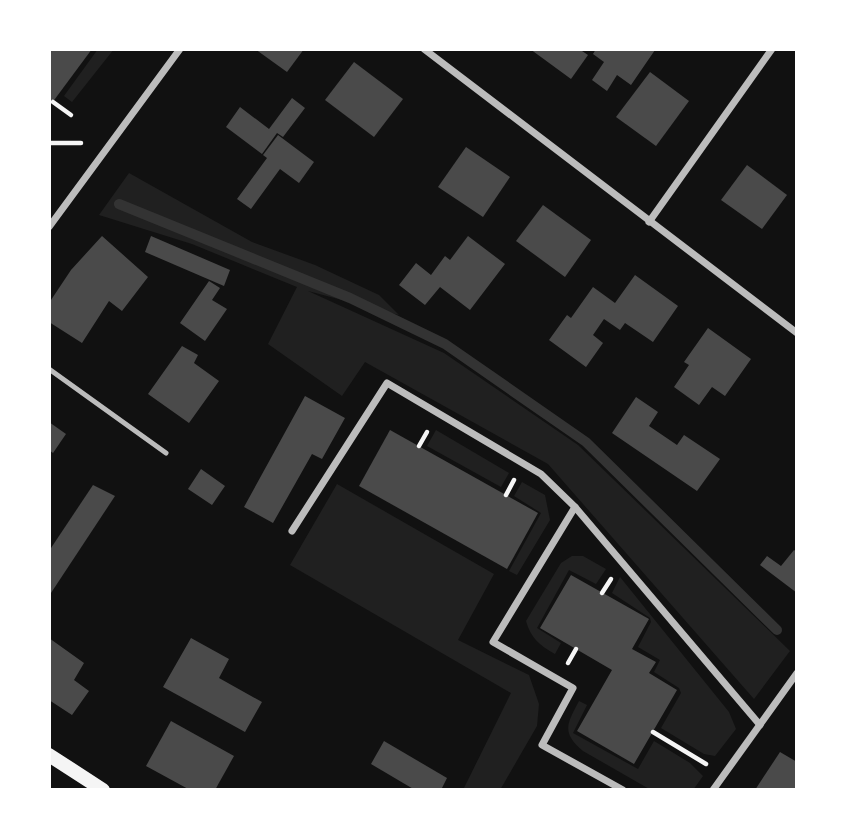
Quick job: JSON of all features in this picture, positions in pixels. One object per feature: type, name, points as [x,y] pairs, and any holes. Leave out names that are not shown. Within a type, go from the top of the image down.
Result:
[{"type":"main road","points":[[49,755],[103,790]]},
{"type":"street","points":[[49,227],[180,49]]},
{"type":"street","points":[[424,49],[797,333]]},
{"type":"street","points":[[649,222],[772,49]]},
{"type":"street","points":[[292,531],[387,383],[541,474],[575,507],[760,725]]},
{"type":"street","points":[[575,507],[494,642],[573,688],[542,745],[623,790]]},
{"type":"street","points":[[713,790],[797,673]]},
{"type":"lane","points":[[49,369],[166,453]]},
{"type":"path","points":[[53,102],[71,115]]},
{"type":"path","points":[[49,144],[81,143]]},
{"type":"path","points":[[653,732],[724,775]]},
{"type":"shaded area","points":[[98,49],[114,49],[72,102],[64,96]]},
{"type":"shaded area","points":[[129,173],[252,242],[315,265],[379,295],[399,315],[308,291],[444,353],[578,445],[790,651],[754,699],[548,464],[365,362],[342,396],[268,344],[297,287],[192,244],[99,215]]},
{"type":"shaded area","points":[[436,430],[509,473],[501,487],[427,446]]},
{"type":"shaded area","points":[[522,482],[545,495],[550,520],[517,575],[509,571],[541,513],[514,496]]},
{"type":"shaded area","points":[[337,484],[494,574],[458,640],[529,675],[539,704],[537,726],[500,790],[463,790],[511,693],[290,565]]},
{"type":"shaded area","points":[[572,556],[583,556],[606,569],[596,584],[569,570],[537,628],[561,643],[555,654],[536,640],[526,621],[561,563]]},
{"type":"shaded area","points":[[620,577],[729,712],[736,729],[715,756],[704,754],[661,728],[681,693],[679,688],[654,672],[660,660],[638,647],[651,622],[650,618],[612,593]]},
{"type":"shaded area","points":[[579,701],[587,705],[573,733],[638,769],[654,741],[690,763],[703,776],[693,790],[651,790],[583,751],[571,738],[568,727]]},
{"type":"building","points":[[49,49],[92,49],[49,107]]},
{"type":"building","points":[[255,49],[304,49],[287,72]]},
{"type":"building","points":[[530,49],[579,49],[588,55],[571,79]]},
{"type":"building","points":[[596,49],[655,50],[631,85],[617,75],[607,91],[592,80],[604,62],[593,54]]},
{"type":"building","points":[[354,62],[403,99],[374,137],[325,100]]},
{"type":"building","points":[[650,72],[689,101],[656,146],[616,117]]},
{"type":"building","points":[[292,98],[305,108],[283,137],[277,133],[262,154],[226,127],[240,107],[269,129]]},
{"type":"building","points":[[278,135],[314,162],[299,183],[280,169],[251,209],[237,199],[267,158],[263,155]]},
{"type":"building","points":[[466,147],[510,177],[483,217],[438,187]]},
{"type":"building","points":[[747,165],[787,195],[762,229],[721,200]]},
{"type":"building","points":[[543,205],[591,240],[565,277],[516,241]]},
{"type":"building","points":[[102,236],[148,277],[122,311],[109,301],[82,343],[49,322],[49,303],[71,270]]},
{"type":"building","points":[[151,236],[230,270],[224,286],[145,252]]},
{"type":"building","points":[[468,236],[505,264],[470,310],[440,287],[425,305],[399,285],[416,263],[431,275],[445,256],[450,260]]},
{"type":"building","points":[[635,275],[678,306],[653,342],[625,323],[620,330],[604,319],[593,335],[603,343],[586,367],[549,340],[567,315],[571,318],[593,287],[615,303]]},
{"type":"building","points":[[209,281],[220,288],[212,300],[227,309],[205,341],[180,323]]},
{"type":"building","points":[[708,328],[751,359],[725,396],[712,387],[699,405],[674,387],[689,365],[684,362]]},
{"type":"building","points":[[182,346],[198,355],[194,363],[219,381],[189,423],[148,394]]},
{"type":"building","points":[[305,396],[345,418],[322,459],[312,454],[273,523],[244,507]]},
{"type":"building","points":[[636,397],[658,412],[649,426],[677,445],[684,435],[720,459],[697,491],[612,433]]},
{"type":"building","points":[[49,422],[66,434],[53,453],[49,450]]},
{"type":"building","points":[[390,430],[538,513],[507,569],[359,486]]},
{"type":"building","points":[[201,469],[225,486],[212,505],[188,489]]},
{"type":"building","points":[[93,485],[115,496],[49,596],[49,551]]},
{"type":"building","points":[[794,550],[797,552],[797,593],[760,565],[767,556],[781,566]]},
{"type":"building","points":[[571,575],[649,619],[632,649],[656,662],[649,673],[677,690],[634,764],[577,731],[612,670],[540,628]]},
{"type":"building","points":[[49,638],[84,663],[74,680],[89,691],[72,715],[49,700]]},
{"type":"building","points":[[191,638],[229,659],[219,678],[262,702],[245,732],[163,687]]},
{"type":"building","points":[[171,721],[234,756],[215,790],[190,790],[146,766]]},
{"type":"building","points":[[384,741],[447,778],[441,790],[415,790],[371,764]]},
{"type":"building","points":[[780,752],[797,762],[797,790],[755,790]]},
{"type":"waterway","points":[[119,204],[350,298],[445,344],[586,442],[777,630]]}]
